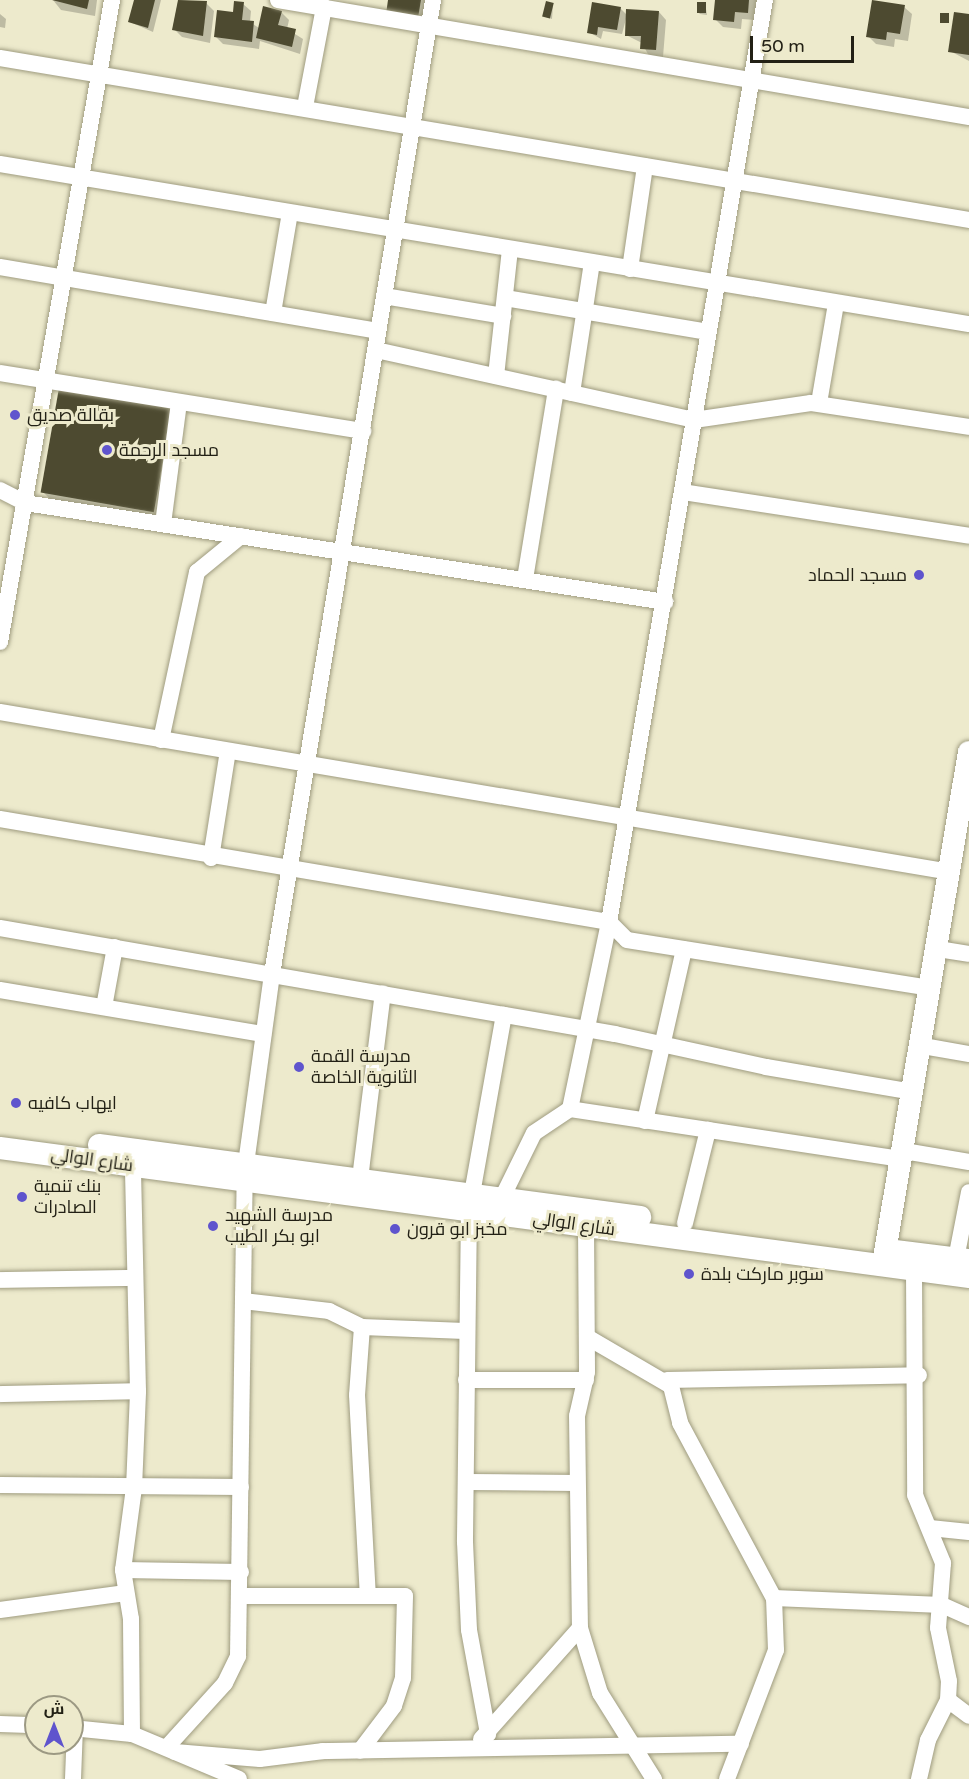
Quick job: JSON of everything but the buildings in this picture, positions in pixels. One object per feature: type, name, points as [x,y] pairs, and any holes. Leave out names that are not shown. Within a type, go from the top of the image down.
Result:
[{"type":"street","points":[[0,642],[5,584],[25,503],[61,278],[112,0]]},
{"type":"street","points":[[278,0],[969,117]]},
{"type":"street","points":[[172,1749],[232,1670],[241,1596],[246,1172],[272,974],[310,763],[433,0]]},
{"type":"street","points":[[570,1109],[589,1029],[609,922],[665,602],[716,283],[765,0]]},
{"type":"street","points":[[305,107],[324,7]]},
{"type":"street","points":[[0,58],[305,107],[969,220]]},
{"type":"street","points":[[0,164],[836,304],[969,324]]},
{"type":"street","points":[[630,269],[645,166]]},
{"type":"street","points":[[273,314],[290,213]]},
{"type":"street","points":[[496,376],[510,250]]},
{"type":"street","points":[[525,579],[564,391],[585,311],[592,263]]},
{"type":"street","points":[[0,267],[378,331]]},
{"type":"street","points":[[384,296],[503,316]]},
{"type":"street","points":[[505,298],[708,332]]},
{"type":"street","points":[[819,403],[836,304]]},
{"type":"street","points":[[376,350],[694,420],[819,403],[969,427]]},
{"type":"street","points":[[0,373],[363,431]]},
{"type":"street","points":[[163,524],[179,403]]},
{"type":"street","points":[[0,490],[25,503],[665,602]]},
{"type":"street","points":[[683,492],[969,536]]},
{"type":"street","points":[[161,740],[185,609],[197,572],[241,536]]},
{"type":"street","points":[[0,712],[950,872]]},
{"type":"street","points":[[211,858],[228,751]]},
{"type":"street","points":[[884,1258],[932,988],[950,872],[962,845],[969,752]]},
{"type":"street","points":[[0,819],[211,858],[609,922],[627,940],[932,988]]},
{"type":"street","points":[[0,928],[589,1029],[914,1092]]},
{"type":"street","points":[[104,1007],[115,948]]},
{"type":"street","points":[[645,1121],[684,949]]},
{"type":"street","points":[[938,949],[969,954]]},
{"type":"street","points":[[0,990],[263,1034]]},
{"type":"street","points":[[360,1179],[383,993]]},
{"type":"street","points":[[488,1734],[469,1630],[465,1331],[471,1202],[504,1014]]},
{"type":"street","points":[[922,1046],[969,1054]]},
{"type":"street","points":[[502,1198],[534,1132],[570,1109],[708,1131],[969,1162]]},
{"type":"street","points":[[685,1223],[708,1131]]},
{"type":"street","name":"شارع الوالي","points":[[0,1133],[246,1172],[471,1202],[502,1198],[685,1223],[884,1258],[914,1270],[965,1265]]},
{"type":"street","name":"شارع الوالي","points":[[0,1148],[133,1166],[360,1179],[586,1225],[965,1265]]},
{"type":"street","points":[[132,1734],[123,1570],[134,1488],[138,1391],[133,1278],[133,1166]]},
{"type":"street","points":[[965,1265],[969,1192]]},
{"type":"street","points":[[586,1225],[586,1380],[577,1416],[576,1482],[580,1628],[600,1693],[654,1779]]},
{"type":"street","points":[[914,1270],[919,1375],[913,1442],[915,1495],[943,1563],[942,1605],[938,1628],[948,1700],[928,1740],[919,1779]]},
{"type":"street","points":[[0,1280],[133,1278]]},
{"type":"street","points":[[243,1301],[329,1311],[362,1328],[465,1331]]},
{"type":"street","points":[[362,1328],[357,1395],[368,1596]]},
{"type":"street","points":[[587,1337],[666,1380],[919,1375]]},
{"type":"street","points":[[466,1380],[586,1380]]},
{"type":"street","points":[[666,1380],[684,1432],[774,1598],[777,1650],[727,1779]]},
{"type":"street","points":[[0,1394],[138,1391]]},
{"type":"street","points":[[466,1482],[576,1482]]},
{"type":"street","points":[[0,1485],[134,1488],[241,1487]]},
{"type":"street","points":[[930,1528],[969,1532]]},
{"type":"street","points":[[123,1570],[241,1572]]},
{"type":"street","points":[[0,1610],[126,1593]]},
{"type":"street","points":[[241,1596],[405,1596],[407,1657],[394,1706],[360,1751]]},
{"type":"street","points":[[774,1598],[942,1605],[969,1617]]},
{"type":"street","points":[[467,1751],[488,1734],[580,1628]]},
{"type":"street","points":[[948,1700],[969,1716]]},
{"type":"street","points":[[0,1724],[24,1725]]},
{"type":"street","points":[[84,1729],[132,1734],[239,1779]]},
{"type":"street","points":[[172,1749],[260,1759],[360,1751],[467,1751],[741,1744]]},
{"type":"street","points":[[73,1755],[73,1779]]},
{"type":"place","name":"بقالة صديق","points":[[15,415]]},
{"type":"place","name":"مسجد الرحمة","points":[[107,450]]},
{"type":"place","name":"مسجد الحماد","points":[[919,575]]},
{"type":"place","name":"مدرسة القمة الثانوية الخاصة","points":[[299,1067]]},
{"type":"place","name":"ايهاب كافيه","points":[[16,1103]]},
{"type":"place","name":"بنك تنمية الصادرات","points":[[22,1197]]},
{"type":"place","name":"مدرسة الشهيد ابو بكر الطيب","points":[[213,1226]]},
{"type":"place","name":"مخبز ابو قرون","points":[[395,1229]]},
{"type":"place","name":"سوبر ماركت بلدة","points":[[689,1274]]}]
